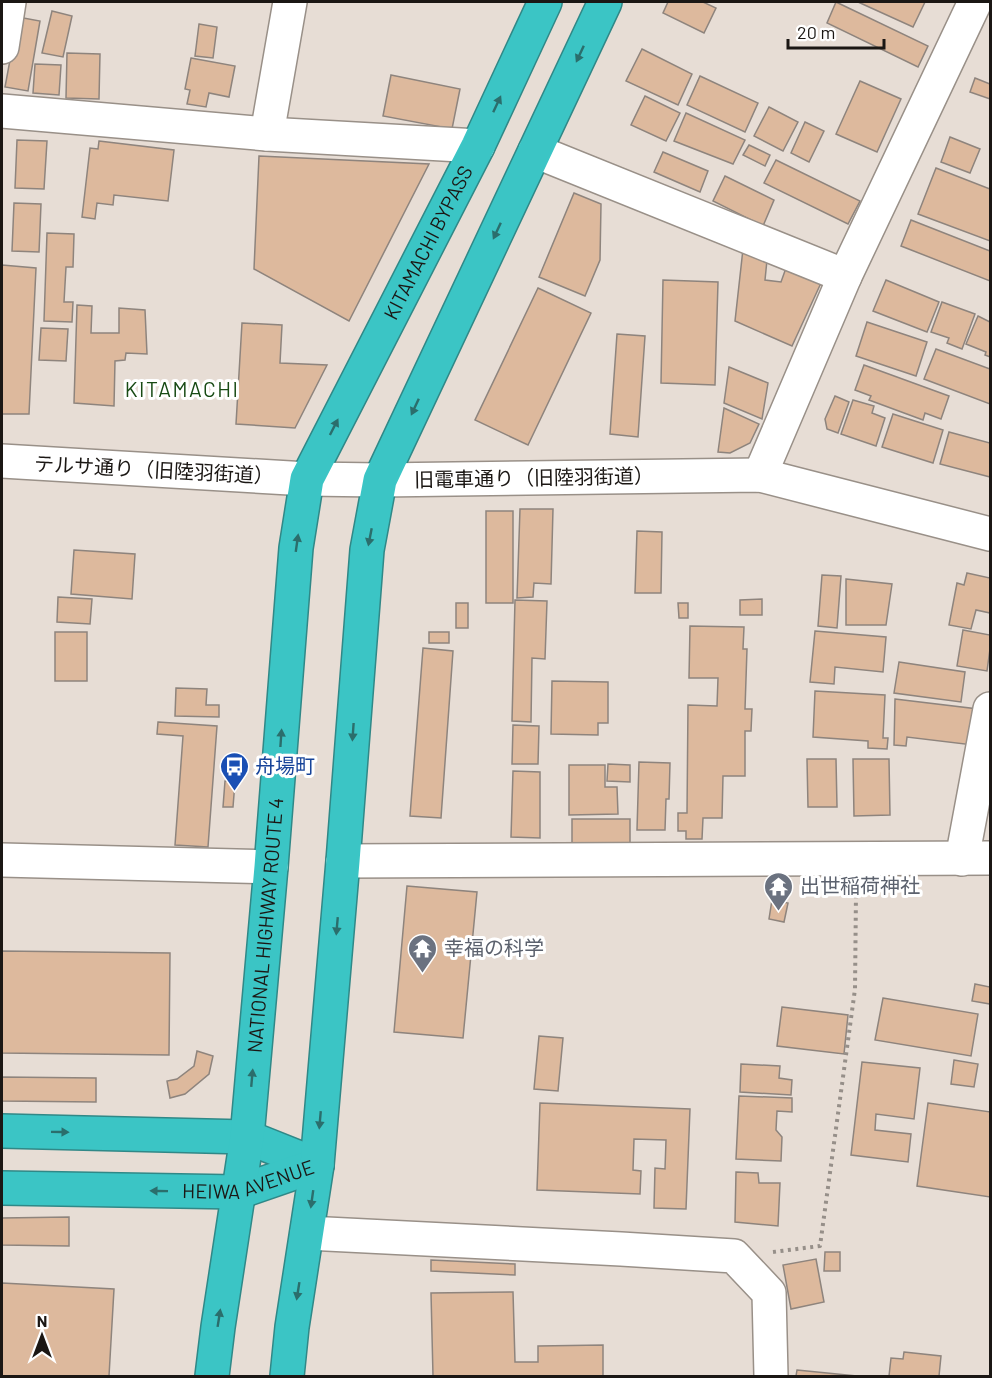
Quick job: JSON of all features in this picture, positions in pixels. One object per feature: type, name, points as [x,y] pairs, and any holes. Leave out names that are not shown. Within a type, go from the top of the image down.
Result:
[{"type":"highway","name":"KITAMACHI BYPASS","points":[[307,480],[478,146],[545,2]]},
{"type":"highway","points":[[287,1377],[292,1327],[317,1165],[367,550],[381,480],[605,2]]},
{"type":"highway","name":"NATIONAL HIGHWAY ROUTE 4","points":[[212,1377],[219,1316],[247,1137],[296,548],[307,480]]},
{"type":"highway","name":"HEIWA AVENUE","points":[[2,1131],[247,1137],[317,1165]]},
{"type":"highway","name":"HEIWA AVENUE","points":[[2,1188],[239,1192],[317,1165]]},
{"type":"street","points":[[2,47],[9,2]]},
{"type":"street","points":[[267,134],[290,2]]},
{"type":"street","points":[[760,475],[845,276],[975,2]]},
{"type":"street","points":[[2,111],[267,134],[478,146]]},
{"type":"street","points":[[535,151],[845,276]]},
{"type":"street","name":"テルサ通り（旧陸羽街道）","points":[[2,462],[307,480]]},
{"type":"street","name":"旧電車通り（旧陸羽街道）","points":[[307,480],[760,475],[990,534]]},
{"type":"street","points":[[343,861],[976,858],[990,709]]},
{"type":"street","points":[[2,860],[271,867]]},
{"type":"street","points":[[307,1233],[734,1256],[770,1293],[771,1377]]},
{"type":"path","points":[[734,1256],[820,1246],[855,990],[856,859]]},
{"type":"building","points":[[668,2],[703,2],[716,8],[704,33],[663,13]]},
{"type":"building","points":[[836,2],[928,46],[918,67],[827,23]]},
{"type":"building","points":[[858,2],[925,2],[913,27]]},
{"type":"building","points":[[52,11],[72,16],[63,57],[42,53]]},
{"type":"building","points":[[18,17],[40,21],[28,91],[5,87]]},
{"type":"building","points":[[199,24],[217,27],[213,58],[195,56]]},
{"type":"building","points":[[642,49],[692,74],[678,105],[626,81]]},
{"type":"building","points":[[67,53],[100,54],[99,99],[66,98]]},
{"type":"building","points":[[191,58],[235,66],[229,97],[209,93],[206,107],[187,104],[190,90],[185,89]]},
{"type":"building","points":[[35,64],[61,65],[59,95],[33,93]]},
{"type":"building","points":[[391,75],[460,89],[452,129],[383,116]]},
{"type":"building","points":[[700,76],[758,103],[745,132],[687,105]]},
{"type":"building","points":[[975,78],[990,84],[990,99],[970,92]]},
{"type":"building","points":[[860,81],[901,99],[877,152],[836,134]]},
{"type":"building","points":[[645,96],[680,113],[666,141],[631,125]]},
{"type":"building","points":[[769,107],[798,122],[783,151],[754,136]]},
{"type":"building","points":[[686,113],[745,140],[733,164],[674,141]]},
{"type":"building","points":[[805,122],[824,131],[809,162],[791,153]]},
{"type":"building","points":[[950,137],[980,149],[970,173],[941,162]]},
{"type":"building","points":[[17,140],[47,141],[44,189],[15,188]]},
{"type":"building","points":[[99,141],[174,150],[168,201],[114,195],[113,205],[97,203],[95,219],[82,217],[90,148],[98,149]]},
{"type":"building","points":[[749,145],[770,155],[765,166],[743,155]]},
{"type":"building","points":[[663,152],[708,171],[700,192],[654,172]]},
{"type":"building","points":[[259,156],[429,164],[349,321],[254,269]]},
{"type":"building","points":[[776,160],[860,201],[848,224],[764,183]]},
{"type":"building","points":[[936,168],[990,189],[990,241],[918,214]]},
{"type":"building","points":[[725,176],[774,200],[763,226],[713,201]]},
{"type":"building","points":[[574,193],[601,204],[600,260],[585,296],[539,277]]},
{"type":"building","points":[[14,203],[41,204],[39,252],[12,251]]},
{"type":"building","points":[[911,220],[990,251],[990,281],[901,246]]},
{"type":"building","points":[[47,233],[74,234],[73,267],[66,267],[64,302],[73,302],[72,322],[44,321]]},
{"type":"building","points":[[743,249],[767,260],[765,280],[781,282],[786,268],[821,283],[792,346],[735,321]]},
{"type":"building","points":[[2,265],[36,268],[29,414],[2,414]]},
{"type":"building","points":[[663,280],[718,282],[715,385],[661,383]]},
{"type":"building","points":[[886,280],[939,302],[927,332],[873,311]]},
{"type":"building","points":[[538,288],[591,313],[528,445],[475,420]]},
{"type":"building","points":[[942,302],[975,314],[962,349],[947,343],[949,338],[931,332]]},
{"type":"building","points":[[77,305],[92,306],[91,333],[119,333],[119,308],[145,310],[147,354],[126,353],[125,360],[115,361],[114,406],[74,403]]},
{"type":"building","points":[[978,316],[990,322],[990,357],[985,355],[986,352],[966,344]]},
{"type":"building","points":[[867,322],[927,342],[916,376],[856,356]]},
{"type":"building","points":[[242,323],[282,325],[280,363],[327,365],[295,428],[236,424]]},
{"type":"building","points":[[41,328],[68,329],[66,361],[39,360]]},
{"type":"building","points":[[617,334],[645,336],[638,437],[610,434]]},
{"type":"building","points":[[936,349],[990,369],[990,404],[924,379]]},
{"type":"building","points":[[864,365],[949,396],[941,419],[925,413],[923,420],[869,400],[871,396],[855,390]]},
{"type":"building","points":[[729,367],[768,383],[762,419],[724,403]]},
{"type":"building","points":[[835,396],[849,402],[838,433],[827,429],[825,419]]},
{"type":"building","points":[[853,400],[874,406],[872,413],[885,418],[876,446],[841,434]]},
{"type":"building","points":[[724,408],[759,424],[750,443],[730,453],[718,452]]},
{"type":"building","points":[[893,414],[943,430],[933,463],[882,447]]},
{"type":"building","points":[[949,432],[990,443],[990,477],[940,464]]},
{"type":"building","points":[[520,509],[553,509],[551,584],[534,583],[533,597],[517,598]]},
{"type":"building","points":[[486,511],[513,511],[513,603],[486,603]]},
{"type":"building","points":[[637,531],[662,532],[661,593],[635,593]]},
{"type":"building","points":[[74,550],[135,554],[132,599],[71,594]]},
{"type":"building","points":[[967,573],[990,578],[990,613],[976,610],[971,629],[949,625],[957,583],[964,585]]},
{"type":"building","points":[[822,575],[841,576],[837,628],[818,626]]},
{"type":"building","points":[[846,579],[892,584],[886,625],[846,625]]},
{"type":"building","points":[[58,597],[92,599],[90,624],[57,622]]},
{"type":"building","points":[[762,599],[762,615],[740,615],[740,600]]},
{"type":"building","points":[[515,600],[547,601],[545,659],[532,658],[531,722],[512,721]]},
{"type":"building","points":[[456,603],[468,603],[468,628],[456,628]]},
{"type":"building","points":[[678,603],[688,603],[688,618],[679,618]]},
{"type":"building","points":[[690,626],[744,627],[743,649],[747,649],[745,709],[752,709],[751,731],[745,731],[745,776],[723,776],[722,818],[703,818],[702,839],[686,839],[686,831],[678,831],[678,813],[687,813],[688,705],[717,706],[718,678],[689,678]]},
{"type":"building","points":[[963,630],[990,635],[987,671],[957,666]]},
{"type":"building","points":[[815,631],[886,637],[883,672],[835,667],[834,684],[810,682]]},
{"type":"building","points":[[55,632],[87,632],[87,681],[55,681]]},
{"type":"building","points":[[429,632],[449,632],[449,643],[429,643]]},
{"type":"building","points":[[423,648],[453,651],[441,818],[410,816]]},
{"type":"building","points":[[899,662],[965,672],[961,702],[894,693]]},
{"type":"building","points":[[552,681],[608,682],[608,723],[598,723],[598,735],[551,734]]},
{"type":"building","points":[[176,688],[207,689],[206,705],[219,705],[219,717],[175,716]]},
{"type":"building","points":[[815,691],[885,695],[883,738],[888,738],[887,749],[868,748],[868,741],[813,737]]},
{"type":"building","points":[[895,699],[978,709],[973,745],[907,737],[906,746],[894,745]]},
{"type":"building","points":[[158,722],[217,726],[208,847],[175,845],[183,736],[157,734]]},
{"type":"building","points":[[513,725],[539,726],[538,764],[512,764]]},
{"type":"building","points":[[807,759],[836,759],[837,807],[808,807]]},
{"type":"building","points":[[853,759],[889,759],[890,815],[854,816]]},
{"type":"building","points":[[639,762],[670,763],[665,830],[637,830]]},
{"type":"building","points":[[608,764],[630,765],[630,782],[607,781]]},
{"type":"building","points":[[569,765],[605,765],[605,787],[617,787],[618,814],[569,815]]},
{"type":"building","points":[[513,771],[540,772],[540,838],[511,837]]},
{"type":"building","points":[[225,781],[235,782],[233,807],[223,807]]},
{"type":"building","points":[[572,819],[630,819],[630,849],[572,850]]},
{"type":"building","points":[[407,886],[477,892],[463,1038],[394,1032]]},
{"type":"building","points":[[772,900],[788,903],[784,922],[769,919]]},
{"type":"building","points":[[2,951],[170,953],[169,1055],[2,1053]]},
{"type":"building","points":[[975,984],[990,987],[990,1004],[972,1001]]},
{"type":"building","points":[[883,998],[978,1014],[971,1056],[875,1040]]},
{"type":"building","points":[[782,1007],[848,1015],[844,1054],[777,1046]]},
{"type":"building","points":[[539,1036],[563,1038],[558,1091],[534,1089]]},
{"type":"building","points":[[197,1051],[213,1056],[209,1074],[185,1094],[170,1098],[167,1081],[177,1079],[194,1066]]},
{"type":"building","points":[[954,1060],[978,1064],[974,1087],[951,1084]]},
{"type":"building","points":[[862,1062],[920,1068],[914,1119],[876,1114],[875,1130],[911,1134],[908,1162],[851,1155]]},
{"type":"building","points":[[741,1064],[780,1066],[779,1078],[792,1080],[791,1095],[740,1092]]},
{"type":"building","points":[[2,1077],[96,1078],[96,1102],[2,1101]]},
{"type":"building","points":[[739,1096],[792,1098],[792,1112],[777,1111],[776,1130],[782,1137],[781,1161],[736,1159]]},
{"type":"building","points":[[540,1103],[690,1109],[686,1209],[654,1208],[655,1168],[665,1169],[666,1140],[634,1139],[633,1170],[641,1171],[640,1194],[537,1190]]},
{"type":"building","points":[[928,1103],[990,1112],[990,1197],[917,1186]]},
{"type":"building","points":[[736,1172],[758,1173],[759,1183],[780,1183],[778,1226],[735,1222]]},
{"type":"building","points":[[69,1217],[69,1246],[2,1245],[2,1218]]},
{"type":"building","points":[[825,1252],[840,1252],[840,1271],[824,1271]]},
{"type":"building","points":[[816,1259],[824,1302],[791,1309],[783,1265]]},
{"type":"building","points":[[431,1260],[515,1264],[515,1275],[431,1271]]},
{"type":"building","points":[[2,1283],[114,1289],[109,1376],[2,1376]]},
{"type":"building","points":[[513,1292],[515,1362],[538,1362],[538,1346],[603,1345],[603,1376],[433,1376],[431,1293]]},
{"type":"building","points":[[904,1352],[941,1356],[939,1376],[889,1376],[891,1358],[903,1359]]},
{"type":"building","points":[[797,1370],[857,1376],[796,1376]]},
{"type":"place","name":"舟場町","points":[[234,792]]},
{"type":"place","name":"出世稲荷神社","points":[[779,912]]},
{"type":"place","name":"幸福の科学","points":[[423,974]]},
{"type":"district","name":"KITAMACHI","points":[[182,390]]}]
